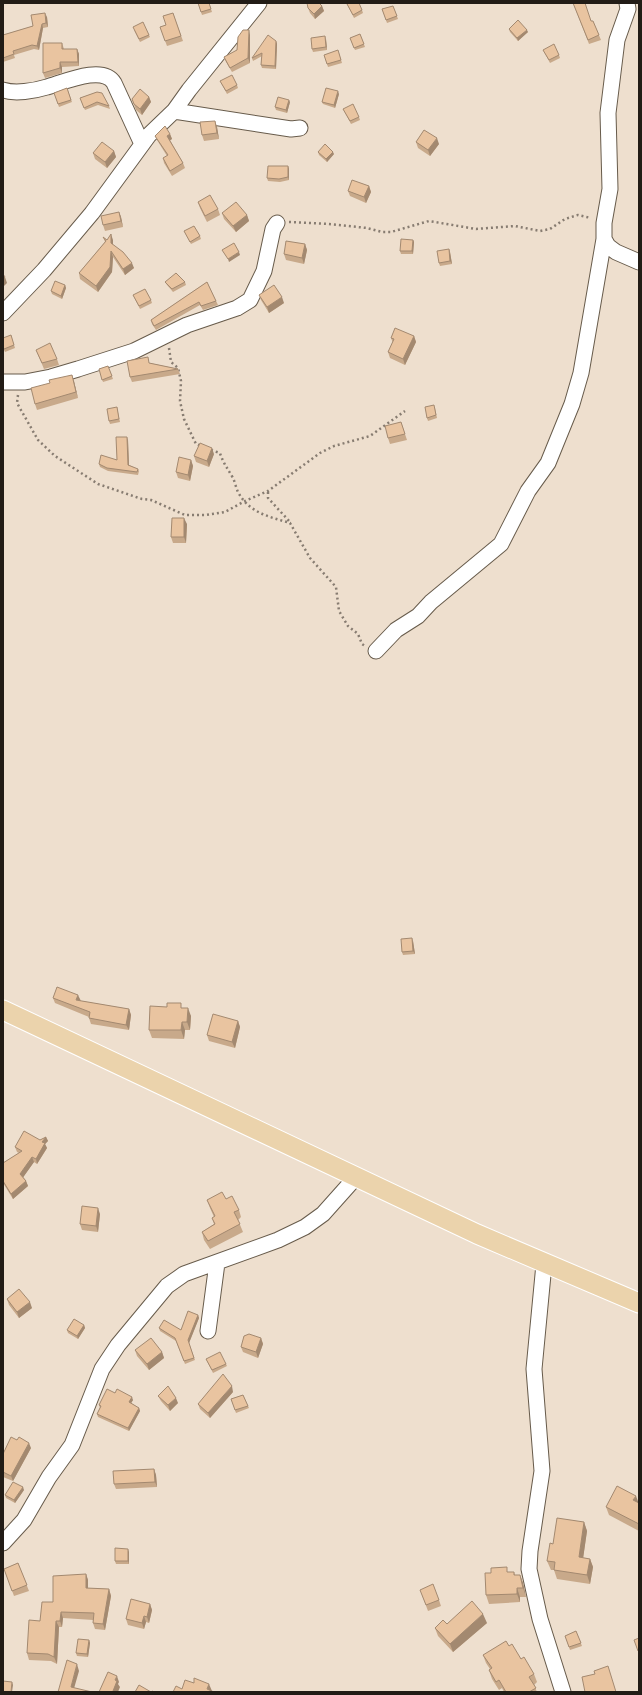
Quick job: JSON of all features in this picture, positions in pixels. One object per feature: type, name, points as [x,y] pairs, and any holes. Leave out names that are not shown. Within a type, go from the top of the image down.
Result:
[{"type":"main road","points":[[3,1010],[544,1264],[639,1303]]},
{"type":"street","points":[[3,313],[44,270],[92,213],[149,135],[174,111],[189,90],[260,3]]},
{"type":"street","points":[[376,651],[396,630],[418,616],[431,602],[501,544],[528,491],[548,463],[572,404],[581,373],[604,240],[604,223],[610,189],[608,113],[617,40],[628,9],[627,3]]},
{"type":"street","points":[[3,90],[9,92],[46,88],[78,77],[106,76],[111,78],[114,83],[142,144]]},
{"type":"street","points":[[174,111],[291,129],[300,128]]},
{"type":"street","points":[[3,382],[19,382],[51,377],[78,369],[134,351],[187,325],[237,308],[250,300],[264,271],[272,229],[277,223]]},
{"type":"street","points":[[604,240],[608,246],[616,252],[639,262]]},
{"type":"street","points":[[3,1543],[24,1520],[49,1477],[72,1446],[83,1421],[95,1385],[118,1345],[167,1286],[184,1274],[278,1240],[305,1227],[323,1214],[356,1177]]},
{"type":"street","points":[[208,1331],[217,1263]]},
{"type":"street","points":[[544,1264],[534,1369],[542,1471],[530,1551],[530,1569],[540,1619],[563,1692]]},
{"type":"path","points":[[277,223],[281,221],[305,224],[329,224],[366,228],[382,232],[391,232],[429,221],[476,229],[515,226],[540,232],[550,229],[565,219],[578,216],[590,217],[604,223]]},
{"type":"path","points":[[166,336],[171,362],[178,368],[181,381],[180,401],[184,419],[196,444],[220,453],[224,466],[232,477],[238,492],[245,501],[260,514],[290,523]]},
{"type":"path","points":[[19,382],[17,403],[38,440],[55,456],[98,484],[142,499],[151,500],[185,515],[205,515],[225,512],[245,501],[268,492],[320,452],[334,446],[370,436],[405,411]]},
{"type":"path","points":[[268,492],[268,498],[290,523],[310,558],[336,587],[339,610],[348,626],[358,634],[362,644],[376,651]]},
{"type":"building","points":[[198,3],[209,3],[211,9],[201,12]]},
{"type":"building","points":[[307,3],[319,3],[322,6],[314,14],[308,8]]},
{"type":"building","points":[[359,3],[362,10],[353,15],[347,4]]},
{"type":"building","points":[[573,3],[585,3],[591,21],[593,21],[599,35],[588,40]]},
{"type":"building","points":[[393,6],[397,16],[386,20],[382,9]]},
{"type":"building","points":[[45,13],[46,23],[42,24],[37,46],[32,45],[13,51],[14,54],[3,58],[3,35],[33,26],[31,15]]},
{"type":"building","points":[[173,13],[181,36],[165,41],[160,27],[166,25],[163,16]]},
{"type":"building","points":[[518,20],[527,30],[517,38],[509,29]]},
{"type":"building","points":[[143,22],[149,35],[139,39],[133,27]]},
{"type":"building","points":[[243,30],[249,30],[248,58],[230,68],[224,57],[237,50],[238,37]]},
{"type":"building","points":[[360,34],[364,44],[354,48],[350,38]]},
{"type":"building","points":[[268,35],[276,41],[275,66],[261,65],[262,53],[252,58]]},
{"type":"building","points":[[325,36],[326,47],[312,49],[311,38]]},
{"type":"building","points":[[43,43],[62,43],[62,49],[77,49],[78,62],[60,62],[60,68],[43,73]]},
{"type":"building","points":[[554,44],[559,55],[549,60],[543,50]]},
{"type":"building","points":[[338,50],[341,60],[327,64],[324,55]]},
{"type":"building","points":[[232,75],[237,85],[226,91],[220,81]]},
{"type":"building","points":[[67,88],[71,100],[58,104],[54,93]]},
{"type":"building","points":[[326,88],[338,91],[334,105],[322,102]]},
{"type":"building","points":[[140,89],[149,97],[140,109],[134,104],[132,99]]},
{"type":"building","points":[[97,92],[102,93],[109,106],[97,102],[84,108],[80,98]]},
{"type":"building","points":[[278,97],[289,100],[286,110],[275,107]]},
{"type":"building","points":[[353,104],[359,117],[350,121],[343,109]]},
{"type":"building","points":[[215,121],[217,133],[202,135],[200,122]]},
{"type":"building","points":[[165,126],[170,134],[167,136],[183,163],[170,171],[163,158],[168,155],[155,136]]},
{"type":"building","points":[[424,130],[437,138],[428,150],[416,142]]},
{"type":"building","points":[[102,142],[114,151],[105,162],[93,153]]},
{"type":"building","points":[[325,144],[333,152],[326,159],[318,152]]},
{"type":"building","points":[[268,166],[288,166],[288,177],[279,179],[267,178]]},
{"type":"building","points":[[352,180],[369,186],[364,197],[348,191]]},
{"type":"building","points":[[210,195],[218,209],[205,216],[198,202]]},
{"type":"building","points":[[236,202],[247,215],[233,226],[222,213]]},
{"type":"building","points":[[119,212],[121,221],[103,225],[101,216]]},
{"type":"building","points":[[194,226],[200,236],[190,242],[184,231]]},
{"type":"building","points":[[111,234],[111,243],[123,252],[132,263],[123,269],[111,251],[110,267],[96,286],[79,273],[106,241],[103,237],[107,240]]},
{"type":"building","points":[[401,239],[413,240],[412,251],[400,251]]},
{"type":"building","points":[[286,241],[305,244],[302,258],[284,254]]},
{"type":"building","points":[[234,243],[239,252],[228,259],[222,250]]},
{"type":"building","points":[[449,249],[450,261],[439,263],[437,251]]},
{"type":"building","points":[[176,273],[185,282],[172,289],[165,282]]},
{"type":"building","points":[[55,281],[65,285],[61,296],[51,291]]},
{"type":"building","points":[[207,282],[216,301],[201,306],[199,302],[154,326],[151,320]]},
{"type":"building","points":[[274,285],[282,297],[267,307],[259,295]]},
{"type":"building","points":[[145,289],[151,300],[139,306],[133,295]]},
{"type":"building","points":[[395,328],[414,336],[403,359],[388,352],[394,339],[391,338]]},
{"type":"building","points":[[11,335],[14,345],[4,349],[3,338]]},
{"type":"building","points":[[50,343],[57,359],[42,363],[36,350]]},
{"type":"building","points":[[148,357],[149,363],[178,369],[130,377],[127,361]]},
{"type":"building","points":[[108,366],[112,376],[102,380],[99,369]]},
{"type":"building","points":[[72,375],[76,392],[35,404],[31,388],[50,383],[49,380]]},
{"type":"building","points":[[434,405],[436,415],[427,418],[425,407]]},
{"type":"building","points":[[117,407],[119,419],[109,421],[107,409]]},
{"type":"building","points":[[401,422],[405,434],[388,438],[385,426]]},
{"type":"building","points":[[116,437],[127,437],[128,465],[138,469],[137,472],[107,468],[99,464],[101,455],[117,460]]},
{"type":"building","points":[[200,443],[212,448],[207,461],[194,456]]},
{"type":"building","points":[[179,457],[191,460],[188,475],[176,472]]},
{"type":"building","points":[[172,518],[184,518],[184,537],[171,537]]},
{"type":"building","points":[[412,938],[413,951],[402,952],[401,939]]},
{"type":"building","points":[[57,987],[78,995],[76,1000],[129,1009],[126,1025],[89,1018],[90,1012],[53,998]]},
{"type":"building","points":[[167,1003],[181,1003],[181,1008],[188,1008],[187,1022],[182,1022],[181,1030],[149,1030],[150,1006],[167,1007]]},
{"type":"building","points":[[213,1014],[238,1021],[232,1042],[207,1035]]},
{"type":"building","points":[[24,1131],[40,1140],[46,1137],[42,1142],[45,1143],[36,1159],[32,1157],[20,1174],[26,1181],[11,1194],[3,1181],[3,1163],[22,1151],[15,1147]]},
{"type":"building","points":[[222,1192],[226,1199],[232,1196],[239,1210],[234,1212],[240,1224],[208,1241],[202,1232],[215,1224],[212,1218],[215,1216],[207,1200]]},
{"type":"building","points":[[82,1206],[98,1208],[96,1226],[80,1224]]},
{"type":"building","points":[[19,1289],[30,1302],[17,1312],[7,1299]]},
{"type":"building","points":[[188,1311],[198,1315],[188,1340],[194,1358],[184,1361],[175,1338],[159,1328],[164,1320],[181,1330]]},
{"type":"building","points":[[74,1319],[84,1325],[77,1336],[67,1330]]},
{"type":"building","points":[[249,1334],[261,1338],[256,1352],[241,1347],[244,1336]]},
{"type":"building","points":[[151,1338],[162,1352],[147,1364],[135,1350]]},
{"type":"building","points":[[220,1352],[226,1364],[212,1370],[206,1359]]},
{"type":"building","points":[[223,1374],[232,1386],[208,1413],[198,1404]]},
{"type":"building","points":[[168,1386],[176,1398],[168,1405],[158,1396]]},
{"type":"building","points":[[107,1389],[115,1393],[117,1389],[132,1397],[129,1402],[139,1408],[128,1428],[97,1414],[101,1406],[99,1405]]},
{"type":"building","points":[[243,1395],[248,1406],[235,1410],[231,1399]]},
{"type":"building","points":[[11,1437],[17,1440],[19,1437],[29,1443],[11,1476],[3,1472],[3,1454]]},
{"type":"building","points":[[154,1469],[155,1482],[114,1484],[113,1471]]},
{"type":"building","points":[[13,1482],[23,1487],[14,1500],[5,1495]]},
{"type":"building","points":[[617,1486],[636,1496],[633,1500],[639,1503],[639,1524],[606,1507]]},
{"type":"building","points":[[557,1518],[584,1522],[579,1557],[590,1559],[587,1575],[554,1570],[555,1562],[547,1561],[550,1543],[553,1544]]},
{"type":"building","points":[[115,1548],[128,1549],[128,1561],[115,1561]]},
{"type":"building","points":[[18,1563],[27,1585],[12,1591],[4,1569]]},
{"type":"building","points":[[507,1567],[507,1572],[514,1572],[514,1575],[520,1575],[523,1588],[517,1588],[517,1594],[486,1595],[485,1573],[491,1573],[491,1568]]},
{"type":"building","points":[[86,1574],[86,1588],[109,1589],[103,1624],[93,1623],[94,1613],[61,1612],[60,1621],[56,1621],[54,1657],[48,1654],[27,1653],[29,1620],[40,1621],[42,1602],[53,1602],[53,1576]]},
{"type":"building","points":[[433,1584],[439,1600],[426,1605],[420,1590]]},
{"type":"building","points":[[131,1599],[150,1604],[147,1617],[144,1616],[142,1623],[126,1619]]},
{"type":"building","points":[[472,1601],[483,1614],[450,1644],[435,1628],[443,1620],[447,1624]]},
{"type":"building","points":[[576,1631],[581,1643],[569,1647],[565,1636]]},
{"type":"building","points":[[639,1638],[639,1651],[638,1651],[634,1640]]},
{"type":"building","points":[[78,1639],[89,1640],[87,1654],[76,1653]]},
{"type":"building","points":[[506,1641],[509,1646],[512,1644],[521,1659],[524,1657],[534,1674],[529,1677],[536,1688],[529,1692],[506,1692],[499,1680],[496,1682],[489,1670],[492,1668],[483,1655]]},
{"type":"building","points":[[67,1660],[77,1664],[71,1687],[92,1692],[58,1692]]},
{"type":"building","points":[[608,1666],[616,1692],[585,1692],[582,1677],[595,1674],[594,1671]]},
{"type":"building","points":[[108,1672],[117,1676],[115,1680],[117,1681],[113,1691],[115,1692],[99,1692]]},
{"type":"building","points":[[194,1678],[209,1684],[207,1689],[214,1692],[173,1692],[176,1686],[182,1689],[185,1680],[194,1683]]},
{"type":"building","points":[[3,1681],[12,1682],[11,1692],[3,1692]]},
{"type":"building","points":[[139,1685],[151,1692],[135,1692]]}]
